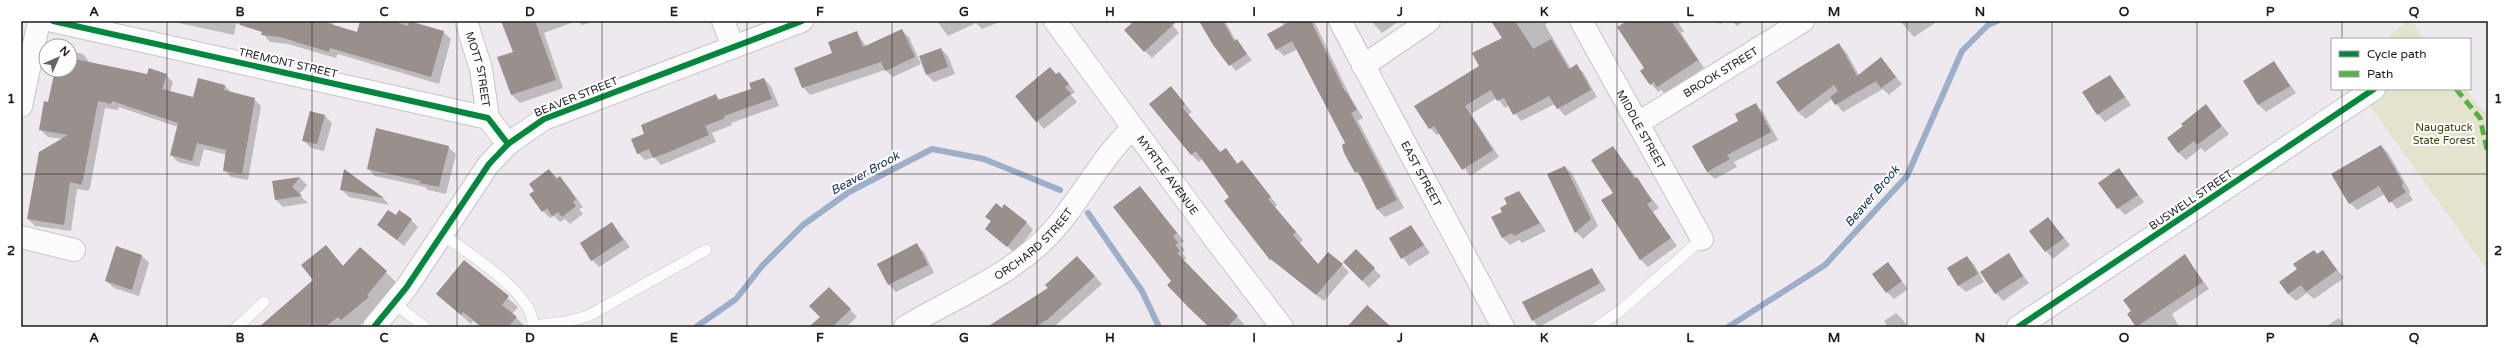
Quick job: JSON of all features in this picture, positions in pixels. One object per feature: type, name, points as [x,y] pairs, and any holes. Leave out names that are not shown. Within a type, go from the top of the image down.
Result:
[{"type":"street","points":[[21,106],[39,21]]},
{"type":"street","name":"TREMONT STREET","points":[[53,21],[488,118]]},
{"type":"street","name":"MOTT STREET","points":[[466,21],[481,69],[488,118]]},
{"type":"street","points":[[723,21],[734,47]]},
{"type":"street","name":"BEAVER STREET","points":[[374,327],[395,304],[489,164],[508,144],[544,119],[802,21]]},
{"type":"street","name":"MYRTLE AVENUE","points":[[1055,21],[1282,327]]},
{"type":"street","name":"EAST STREET","points":[[1340,21],[1503,327]]},
{"type":"street","points":[[1363,66],[1429,21]]},
{"type":"street","name":"MIDDLE STREET","points":[[1580,21],[1702,239]]},
{"type":"street","name":"BROOK STREET","points":[[1638,123],[1803,21]]},
{"type":"street","name":"BUSWELL STREET","points":[[2018,327],[2373,90]]},
{"type":"street","points":[[488,118],[508,144]]},
{"type":"street","name":"ORCHARD STREET","points":[[905,327],[982,285],[1030,254],[1062,220],[1112,150],[1133,128]]},
{"type":"street","points":[[21,237],[74,250]]},
{"type":"lane","points":[[442,234],[515,291],[527,306],[533,326],[566,322],[588,316],[706,250]]},
{"type":"lane","points":[[1597,327],[1620,311],[1702,239]]},
{"type":"lane","points":[[237,327],[264,302]]},
{"type":"lane","points":[[395,304],[426,327]]},
{"type":"green space","points":[[2408,21],[2411,21],[2424,38],[2387,38]]},
{"type":"green space","name":"Naugatuck State Forest","points":[[2359,90],[2466,90],[2484,112],[2488,109],[2488,271]]},
{"type":"building","points":[[240,21],[321,21],[357,32],[360,21],[392,21],[408,26],[409,21],[444,31],[431,77],[330,48],[329,52],[280,37],[261,35],[262,32],[240,25]]},
{"type":"building","points":[[501,21],[535,21],[556,80],[511,95],[497,57],[513,52]]},
{"type":"building","points":[[1134,21],[1177,21],[1144,52],[1124,30]]},
{"type":"building","points":[[1199,21],[1223,21],[1234,41],[1237,39],[1247,54],[1229,66],[1213,45]]},
{"type":"building","points":[[1291,21],[1311,21],[1345,92],[1346,91],[1357,110],[1351,113],[1397,200],[1377,210],[1358,171],[1355,173],[1344,153],[1342,145],[1345,143],[1292,41],[1276,50],[1267,34]]},
{"type":"building","points":[[1491,21],[1515,21],[1533,49],[1551,39],[1569,69],[1577,64],[1591,90],[1557,109],[1549,96],[1513,115],[1504,98],[1497,101],[1491,90],[1465,106],[1493,150],[1462,170],[1434,126],[1429,129],[1414,106],[1479,66],[1472,53],[1502,38]]},
{"type":"building","points":[[1627,21],[1671,21],[1698,60],[1657,87],[1654,82],[1650,85],[1640,71],[1644,68],[1617,27]]},
{"type":"building","points":[[902,29],[915,57],[885,71],[881,62],[802,88],[794,68],[832,53],[828,42],[857,31],[863,47]]},
{"type":"building","points":[[1839,43],[1857,76],[1881,57],[1896,77],[1881,88],[1876,81],[1835,105],[1830,97],[1838,91],[1834,85],[1798,112],[1776,82]]},
{"type":"building","points":[[941,48],[948,67],[926,75],[919,56]]},
{"type":"building","points":[[78,60],[147,74],[149,68],[167,74],[162,89],[193,97],[198,78],[225,85],[224,90],[255,98],[242,174],[223,171],[226,150],[197,143],[192,161],[170,155],[178,123],[112,101],[111,104],[98,101],[83,180],[81,185],[70,182],[64,225],[27,219],[39,152],[68,135],[39,130],[44,101],[48,102],[53,78],[78,78]]},
{"type":"building","points":[[2274,61],[2290,86],[2258,105],[2243,81]]},
{"type":"building","points":[[1050,67],[1056,74],[1059,72],[1069,84],[1065,87],[1071,94],[1036,122],[1015,96]]},
{"type":"building","points":[[2110,75],[2125,97],[2097,115],[2082,92]]},
{"type":"building","points":[[764,78],[772,99],[724,116],[725,118],[705,126],[709,135],[669,152],[653,158],[649,149],[637,154],[631,139],[644,134],[641,125],[716,94],[718,100],[751,89],[749,83]]},
{"type":"building","points":[[1171,86],[1185,104],[1182,107],[1220,152],[1226,148],[1237,164],[1242,160],[1271,197],[1268,199],[1296,232],[1293,235],[1318,264],[1328,252],[1343,264],[1316,295],[1271,259],[1270,260],[1224,201],[1229,197],[1196,151],[1191,155],[1149,104]]},
{"type":"building","points":[[1756,103],[1771,132],[1727,155],[1730,159],[1707,172],[1692,146],[1738,121],[1735,114]]},
{"type":"building","points":[[2206,104],[2222,126],[2197,145],[2194,141],[2178,153],[2167,138],[2183,126],[2181,124]]},
{"type":"building","points":[[310,111],[325,115],[317,144],[302,141]]},
{"type":"building","points":[[376,128],[449,146],[439,187],[419,183],[421,181],[367,169]]},
{"type":"building","points":[[2381,145],[2403,183],[2402,186],[2406,192],[2389,203],[2379,186],[2349,204],[2331,174]]},
{"type":"building","points":[[1613,146],[1635,179],[1637,177],[1652,201],[1647,204],[1671,238],[1640,260],[1601,200],[1613,193],[1591,160]]},
{"type":"building","points":[[1565,166],[1591,219],[1575,233],[1547,174]]},
{"type":"building","points":[[2119,168],[2138,195],[2117,209],[2098,183]]},
{"type":"building","points":[[344,169],[384,198],[340,190]]},
{"type":"building","points":[[549,169],[556,179],[560,176],[576,199],[573,202],[576,206],[562,217],[558,212],[552,216],[547,208],[542,212],[529,194],[534,191],[529,184]]},
{"type":"building","points":[[300,177],[292,187],[302,196],[275,200],[272,181]]},
{"type":"building","points":[[1140,186],[1177,233],[1173,236],[1178,243],[1175,245],[1180,251],[1177,253],[1238,316],[1227,327],[1209,327],[1167,285],[1171,281],[1113,207]]},
{"type":"building","points":[[1519,191],[1540,223],[1514,236],[1512,233],[1502,238],[1491,217],[1502,212],[1500,208],[1507,204],[1504,198]]},
{"type":"building","points":[[996,203],[1002,208],[1004,204],[1027,222],[1007,247],[985,229],[991,221],[985,217]]},
{"type":"building","points":[[388,210],[396,215],[399,210],[412,219],[397,240],[377,225]]},
{"type":"building","points":[[2048,217],[2064,238],[2045,252],[2029,231]]},
{"type":"building","points":[[612,222],[623,240],[591,261],[580,243]]},
{"type":"building","points":[[1411,225],[1424,245],[1401,259],[1389,238]]},
{"type":"building","points":[[917,243],[928,265],[888,285],[877,264]]},
{"type":"building","points":[[326,245],[343,266],[360,247],[387,271],[367,295],[369,297],[341,320],[338,317],[325,327],[259,327],[313,280],[301,265]]},
{"type":"building","points":[[116,246],[142,255],[132,290],[105,281]]},
{"type":"building","points":[[1356,249],[1375,268],[1362,281],[1343,262]]},
{"type":"building","points":[[2314,250],[2317,254],[2323,250],[2337,270],[2306,292],[2301,285],[2288,294],[2279,282],[2297,269],[2293,264]]},
{"type":"building","points":[[2009,253],[2023,276],[1995,294],[1980,272]]},
{"type":"building","points":[[2185,254],[2203,282],[2136,327],[2127,314],[2131,311],[2123,300]]},
{"type":"building","points":[[1077,256],[1095,276],[1048,319],[1035,327],[987,327],[1048,288],[1045,285]]},
{"type":"building","points":[[1967,256],[1978,274],[1958,286],[1947,268]]},
{"type":"building","points":[[464,260],[509,296],[502,305],[517,317],[508,327],[482,327],[463,312],[461,315],[436,294]]},
{"type":"building","points":[[1888,262],[1902,281],[1886,293],[1872,274]]},
{"type":"building","points":[[1592,268],[1600,283],[1532,321],[1522,302]]},
{"type":"building","points":[[829,287],[851,309],[832,327],[809,327],[820,317],[809,306]]},
{"type":"building","points":[[1367,305],[1391,327],[1347,327]]},
{"type":"waterway","name":"Beaver Brook","points":[[1728,327],[1825,265],[1907,176],[1962,51],[1988,25],[1997,21]]},
{"type":"waterway","name":"Beaver Brook","points":[[696,327],[736,299],[762,266],[803,225],[849,192],[932,149],[984,159],[1060,190]]},
{"type":"waterway","name":"Beaver Brook","points":[[1088,213],[1142,291],[1159,327]]},
{"type":"marked path","points":[[2457,90],[2480,118],[2488,154]]},
{"type":"cycle path","points":[[53,21],[488,118],[508,144]]},
{"type":"cycle path","points":[[374,327],[406,288],[489,164],[508,144],[544,119],[802,21]]},
{"type":"cycle path","points":[[2018,327],[2373,90]]}]
